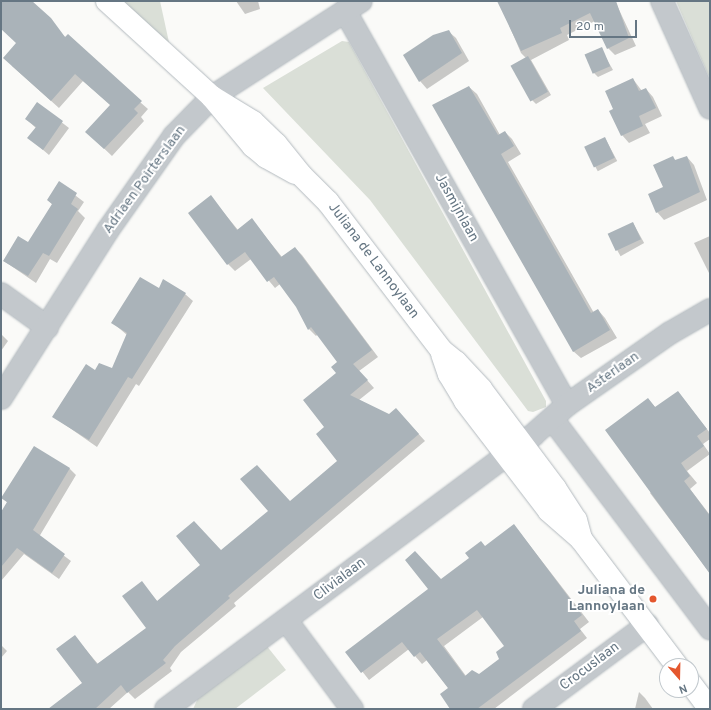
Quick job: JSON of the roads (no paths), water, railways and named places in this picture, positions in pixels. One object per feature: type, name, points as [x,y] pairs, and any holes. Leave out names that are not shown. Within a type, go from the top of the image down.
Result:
[{"type":"street","name":"Juliana de Lannoylaan","points":[[107,1],[212,97],[253,146],[266,157],[300,175],[328,202],[441,350],[449,374],[462,396],[514,449],[549,511],[581,539],[671,658]]},
{"type":"street","points":[[662,1],[710,108]]},
{"type":"street","name":"Adriaen Poirterslaan","points":[[1,398],[108,230],[174,136],[212,97],[353,6]]},
{"type":"street","name":"Jasmijnlaan","points":[[353,6],[560,413]]},
{"type":"street","points":[[1,294],[47,327]]},
{"type":"street","name":"Asterlaan","points":[[514,449],[560,413],[670,333],[710,310]]},
{"type":"street","points":[[560,413],[710,628]]},
{"type":"street","name":"Clivialaan","points":[[172,707],[514,449]]},
{"type":"street","points":[[286,620],[352,709]]},
{"type":"street","name":"Crocuslaan","points":[[534,709],[647,626]]},
{"type":"street","points":[[699,695],[710,709]]},
{"type":"place","name":"Juliana de Lannoylaan","points":[[653,599]]}]
